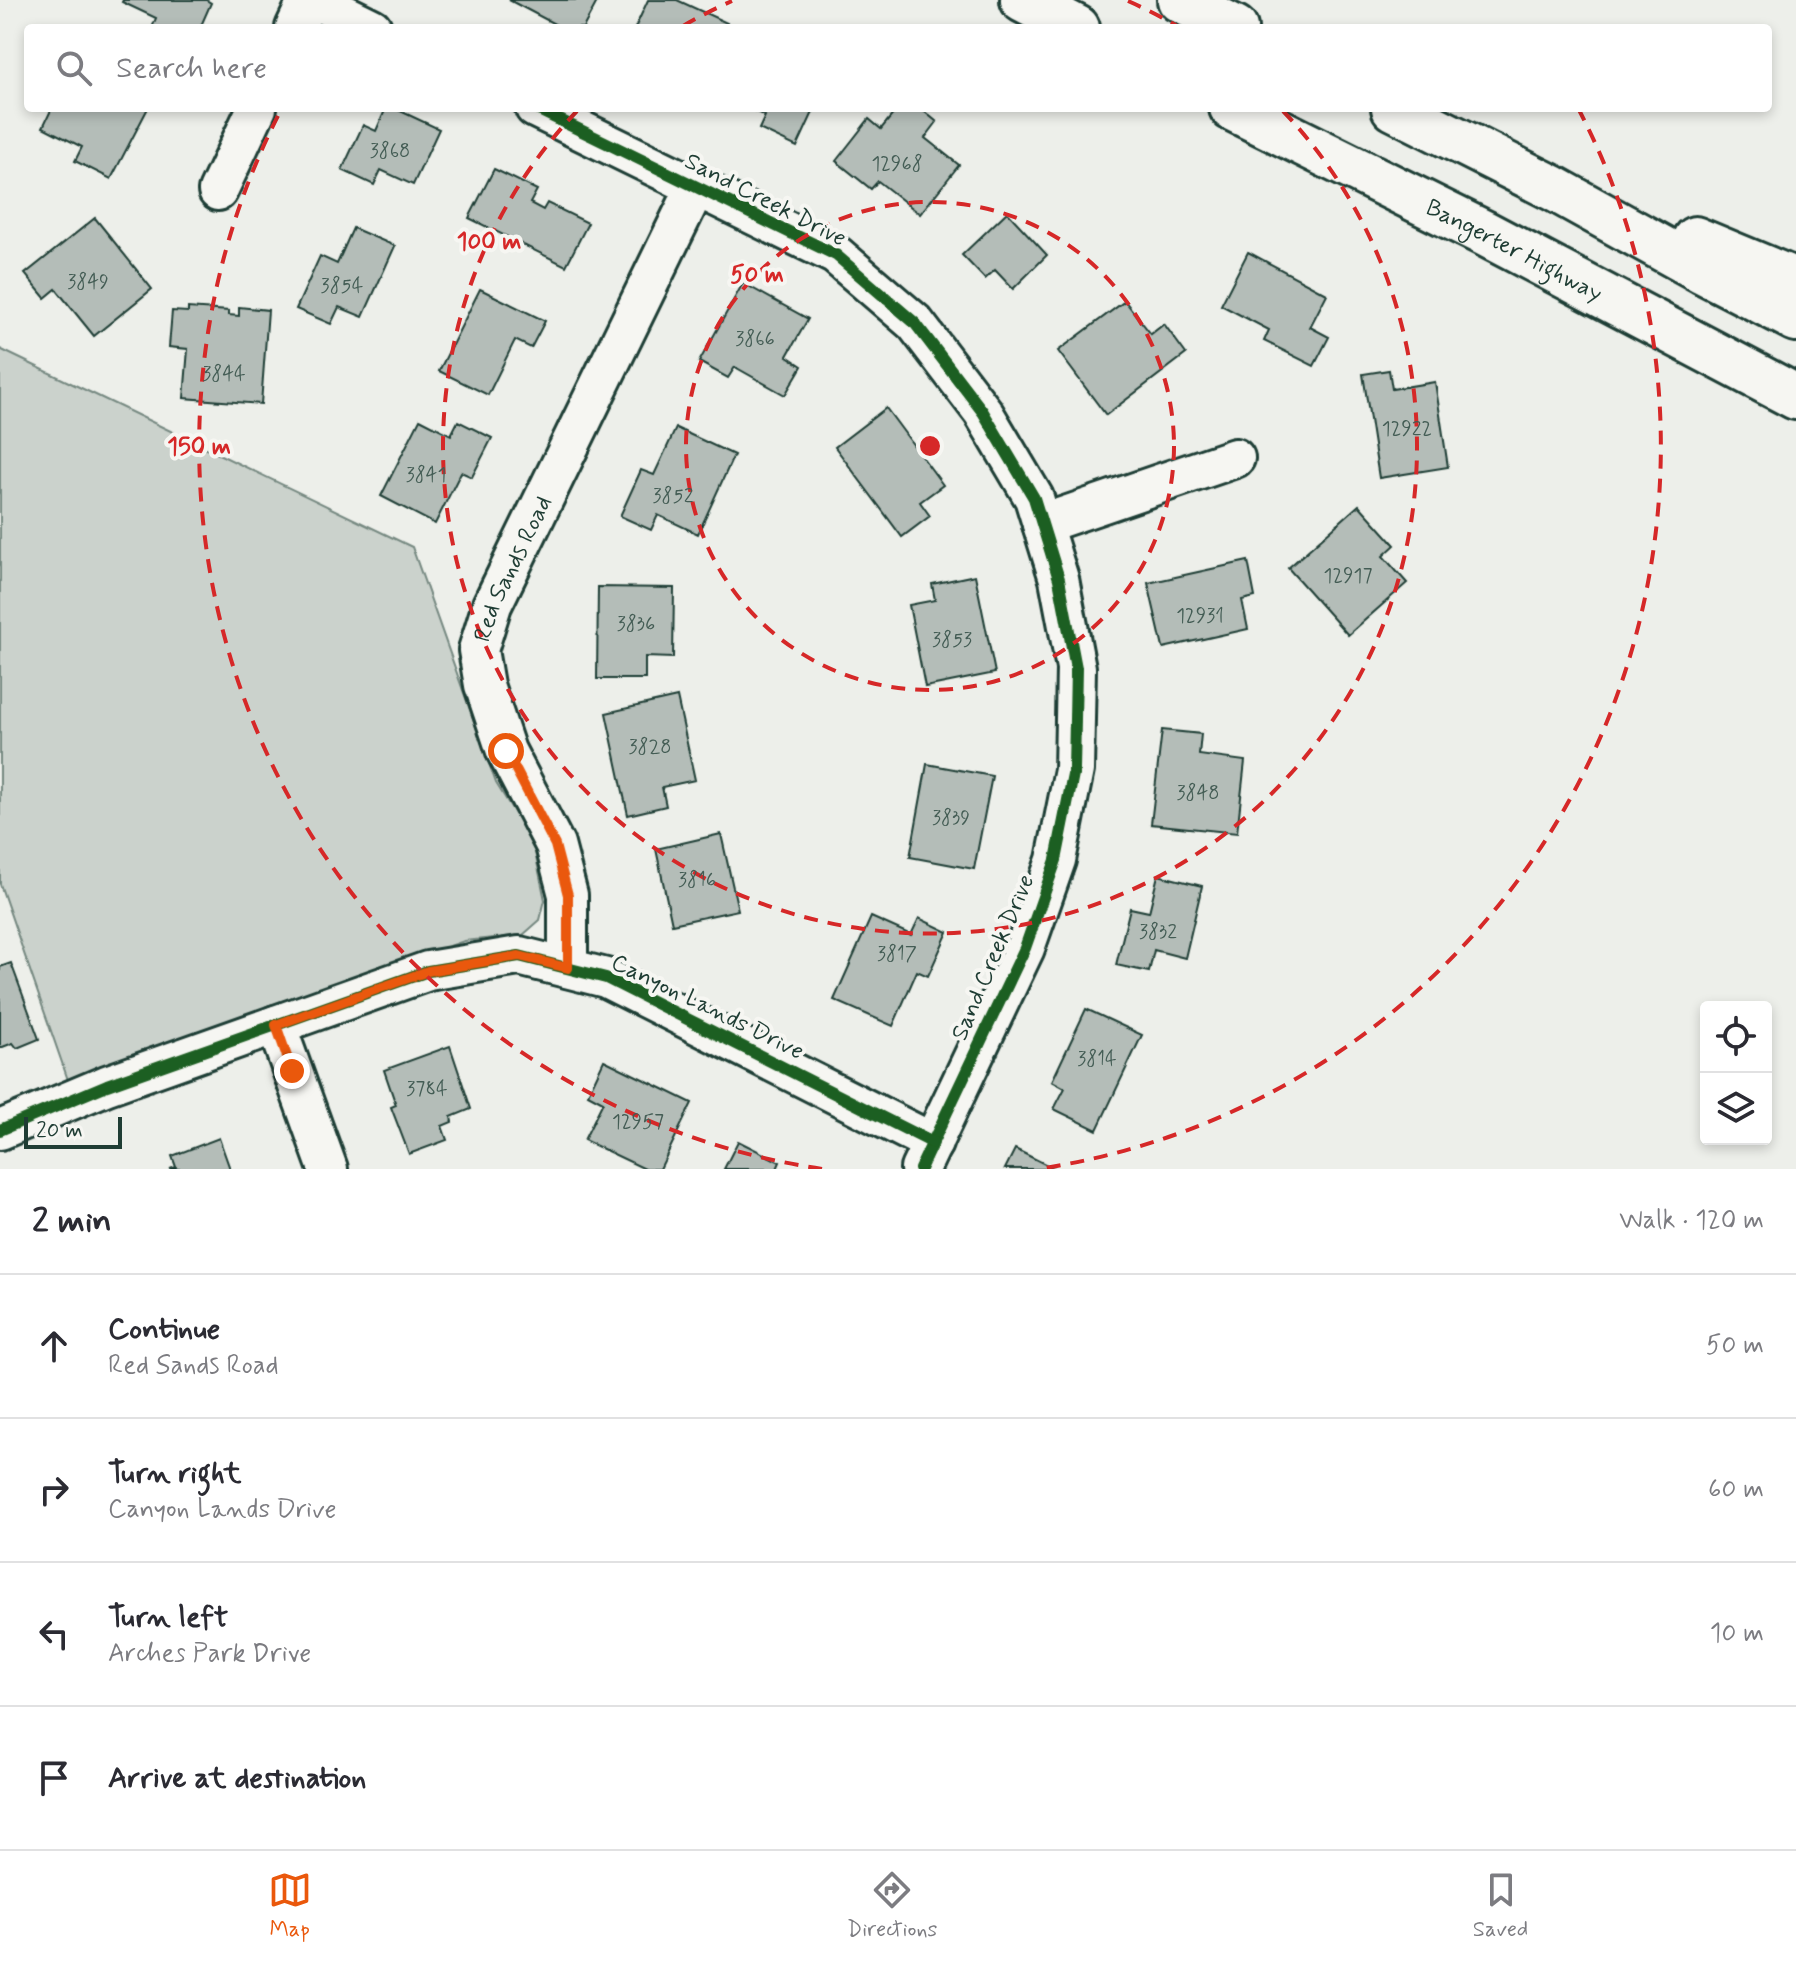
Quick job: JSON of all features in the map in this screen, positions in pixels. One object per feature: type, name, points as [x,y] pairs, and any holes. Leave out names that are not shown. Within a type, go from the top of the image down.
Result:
[{"type":"highway","points":[[1023,0],[1069,24]]},
{"type":"highway","points":[[1180,0],[1227,24]]},
{"type":"highway","name":"Bangerter Highway","points":[[1240,112],[1484,233],[1796,397]]},
{"type":"highway","points":[[1402,112],[1553,188],[1796,319]]},
{"type":"highway","points":[[1553,188],[1653,223],[1796,281]]},
{"type":"street","points":[[297,24],[308,0]]},
{"type":"street","points":[[315,0],[364,24]]},
{"type":"street","points":[[218,191],[255,112]]},
{"type":"street","name":"Sand Creek Drive","points":[[543,112],[836,255],[915,323],[983,412],[1034,498],[1059,579],[1076,668],[1074,770],[1056,860],[1025,948],[926,1156]]},
{"type":"street","name":"Red Sands Road","points":[[568,968],[568,895],[555,845],[506,751],[484,685],[478,650],[492,605],[696,187]]},
{"type":"street","points":[[1042,524],[1235,458]]},
{"type":"street","name":"Canyon Lands Drive","points":[[0,1130],[107,1085],[428,971],[519,956],[606,978],[926,1156]]},
{"type":"street","points":[[276,1025],[328,1169]]},
{"type":"shaded area","points":[[0,349],[412,547],[496,783],[533,843],[545,900],[540,920],[523,935],[464,941],[68,1080],[0,884]]},
{"type":"building","points":[[206,0],[211,3],[202,24],[154,24],[156,18],[122,2]]},
{"type":"building","points":[[509,0],[598,0],[585,24],[554,24]]},
{"type":"building","points":[[648,0],[677,0],[727,23],[727,24],[637,24]]},
{"type":"building","points":[[50,112],[146,112],[111,179],[75,161],[82,147],[43,127]]},
{"type":"building","points":[[384,112],[403,112],[439,129],[413,185],[381,170],[374,185],[342,170],[363,125],[376,131]]},
{"type":"building","points":[[756,112],[813,112],[797,147],[759,129],[765,116]]},
{"type":"building","points":[[895,112],[925,112],[937,122],[925,138],[959,165],[920,214],[878,181],[871,189],[836,161],[869,119],[881,129]]},
{"type":"building","points":[[494,169],[537,190],[530,203],[543,210],[547,203],[588,223],[566,266],[469,218]]},
{"type":"building","points":[[1007,212],[1047,255],[1013,289],[995,270],[985,279],[962,255]]},
{"type":"building","points":[[95,218],[152,289],[94,336],[56,289],[45,298],[25,274]]},
{"type":"building","points":[[353,228],[395,246],[363,317],[339,307],[331,324],[296,309],[320,256],[337,264]]},
{"type":"building","points":[[1248,252],[1327,294],[1310,327],[1329,337],[1314,366],[1264,341],[1269,330],[1221,305]]},
{"type":"building","points":[[743,283],[808,319],[787,356],[802,366],[785,395],[735,367],[728,378],[699,362]]},
{"type":"building","points":[[480,289],[545,321],[531,348],[515,340],[488,395],[439,371]]},
{"type":"building","points":[[1125,301],[1151,334],[1164,324],[1186,354],[1106,415],[1058,351]]},
{"type":"building","points":[[239,307],[268,310],[261,404],[184,398],[188,349],[169,347],[172,311],[188,312],[188,308],[229,311],[229,315],[239,316]]},
{"type":"building","points":[[1389,370],[1392,389],[1435,382],[1448,467],[1379,478],[1363,374]]},
{"type":"building","points":[[886,408],[943,485],[920,502],[930,516],[902,537],[835,447]]},
{"type":"building","points":[[420,419],[451,435],[458,421],[492,438],[472,477],[461,472],[435,524],[381,496]]},
{"type":"building","points":[[676,428],[734,455],[698,534],[658,515],[651,530],[620,516],[641,470],[654,475]]},
{"type":"building","points":[[1359,505],[1395,545],[1383,556],[1407,583],[1348,635],[1288,568]]},
{"type":"building","points":[[1248,561],[1255,597],[1242,600],[1248,629],[1163,648],[1148,583]]},
{"type":"building","points":[[975,575],[995,673],[925,687],[909,605],[935,600],[932,584]]},
{"type":"building","points":[[598,587],[674,588],[673,658],[645,657],[645,679],[597,679]]},
{"type":"building","points":[[677,697],[695,780],[662,787],[666,806],[628,815],[606,713]]},
{"type":"building","points":[[1162,730],[1201,734],[1199,755],[1245,761],[1237,833],[1151,824]]},
{"type":"building","points":[[927,764],[992,776],[974,869],[910,857]]},
{"type":"building","points":[[721,834],[738,910],[672,924],[656,849]]},
{"type":"building","points":[[1158,875],[1202,886],[1185,958],[1154,950],[1149,972],[1116,965],[1130,908],[1149,912]]},
{"type":"building","points":[[871,917],[911,935],[919,918],[948,932],[928,976],[917,971],[893,1026],[834,1000]]},
{"type":"building","points":[[11,963],[39,1039],[17,1048],[13,1043],[0,1048],[0,967]]},
{"type":"building","points":[[1086,1009],[1142,1035],[1097,1130],[1054,1109],[1065,1088],[1052,1081]]},
{"type":"building","points":[[450,1046],[471,1109],[451,1117],[452,1122],[442,1126],[447,1140],[409,1154],[391,1107],[396,1105],[384,1070]]},
{"type":"building","points":[[604,1060],[692,1103],[660,1169],[645,1169],[584,1140],[603,1102],[588,1094]]},
{"type":"building","points":[[219,1138],[230,1169],[170,1169],[176,1167],[172,1156]]},
{"type":"building","points":[[738,1141],[780,1162],[777,1169],[724,1169]]},
{"type":"building","points":[[1015,1149],[1055,1169],[1005,1169]]},
{"type":"cycle path","points":[[543,112],[836,255],[915,323],[983,412],[1034,498],[1059,579],[1076,668],[1074,770],[1056,860],[1025,948],[920,1169]]},
{"type":"cycle path","points":[[0,1130],[107,1085],[428,971],[519,956],[606,978],[933,1143]]},
{"type":"route","points":[[292,1071],[276,1025],[428,971],[519,956],[568,968],[568,895],[555,845],[506,751]]}]
